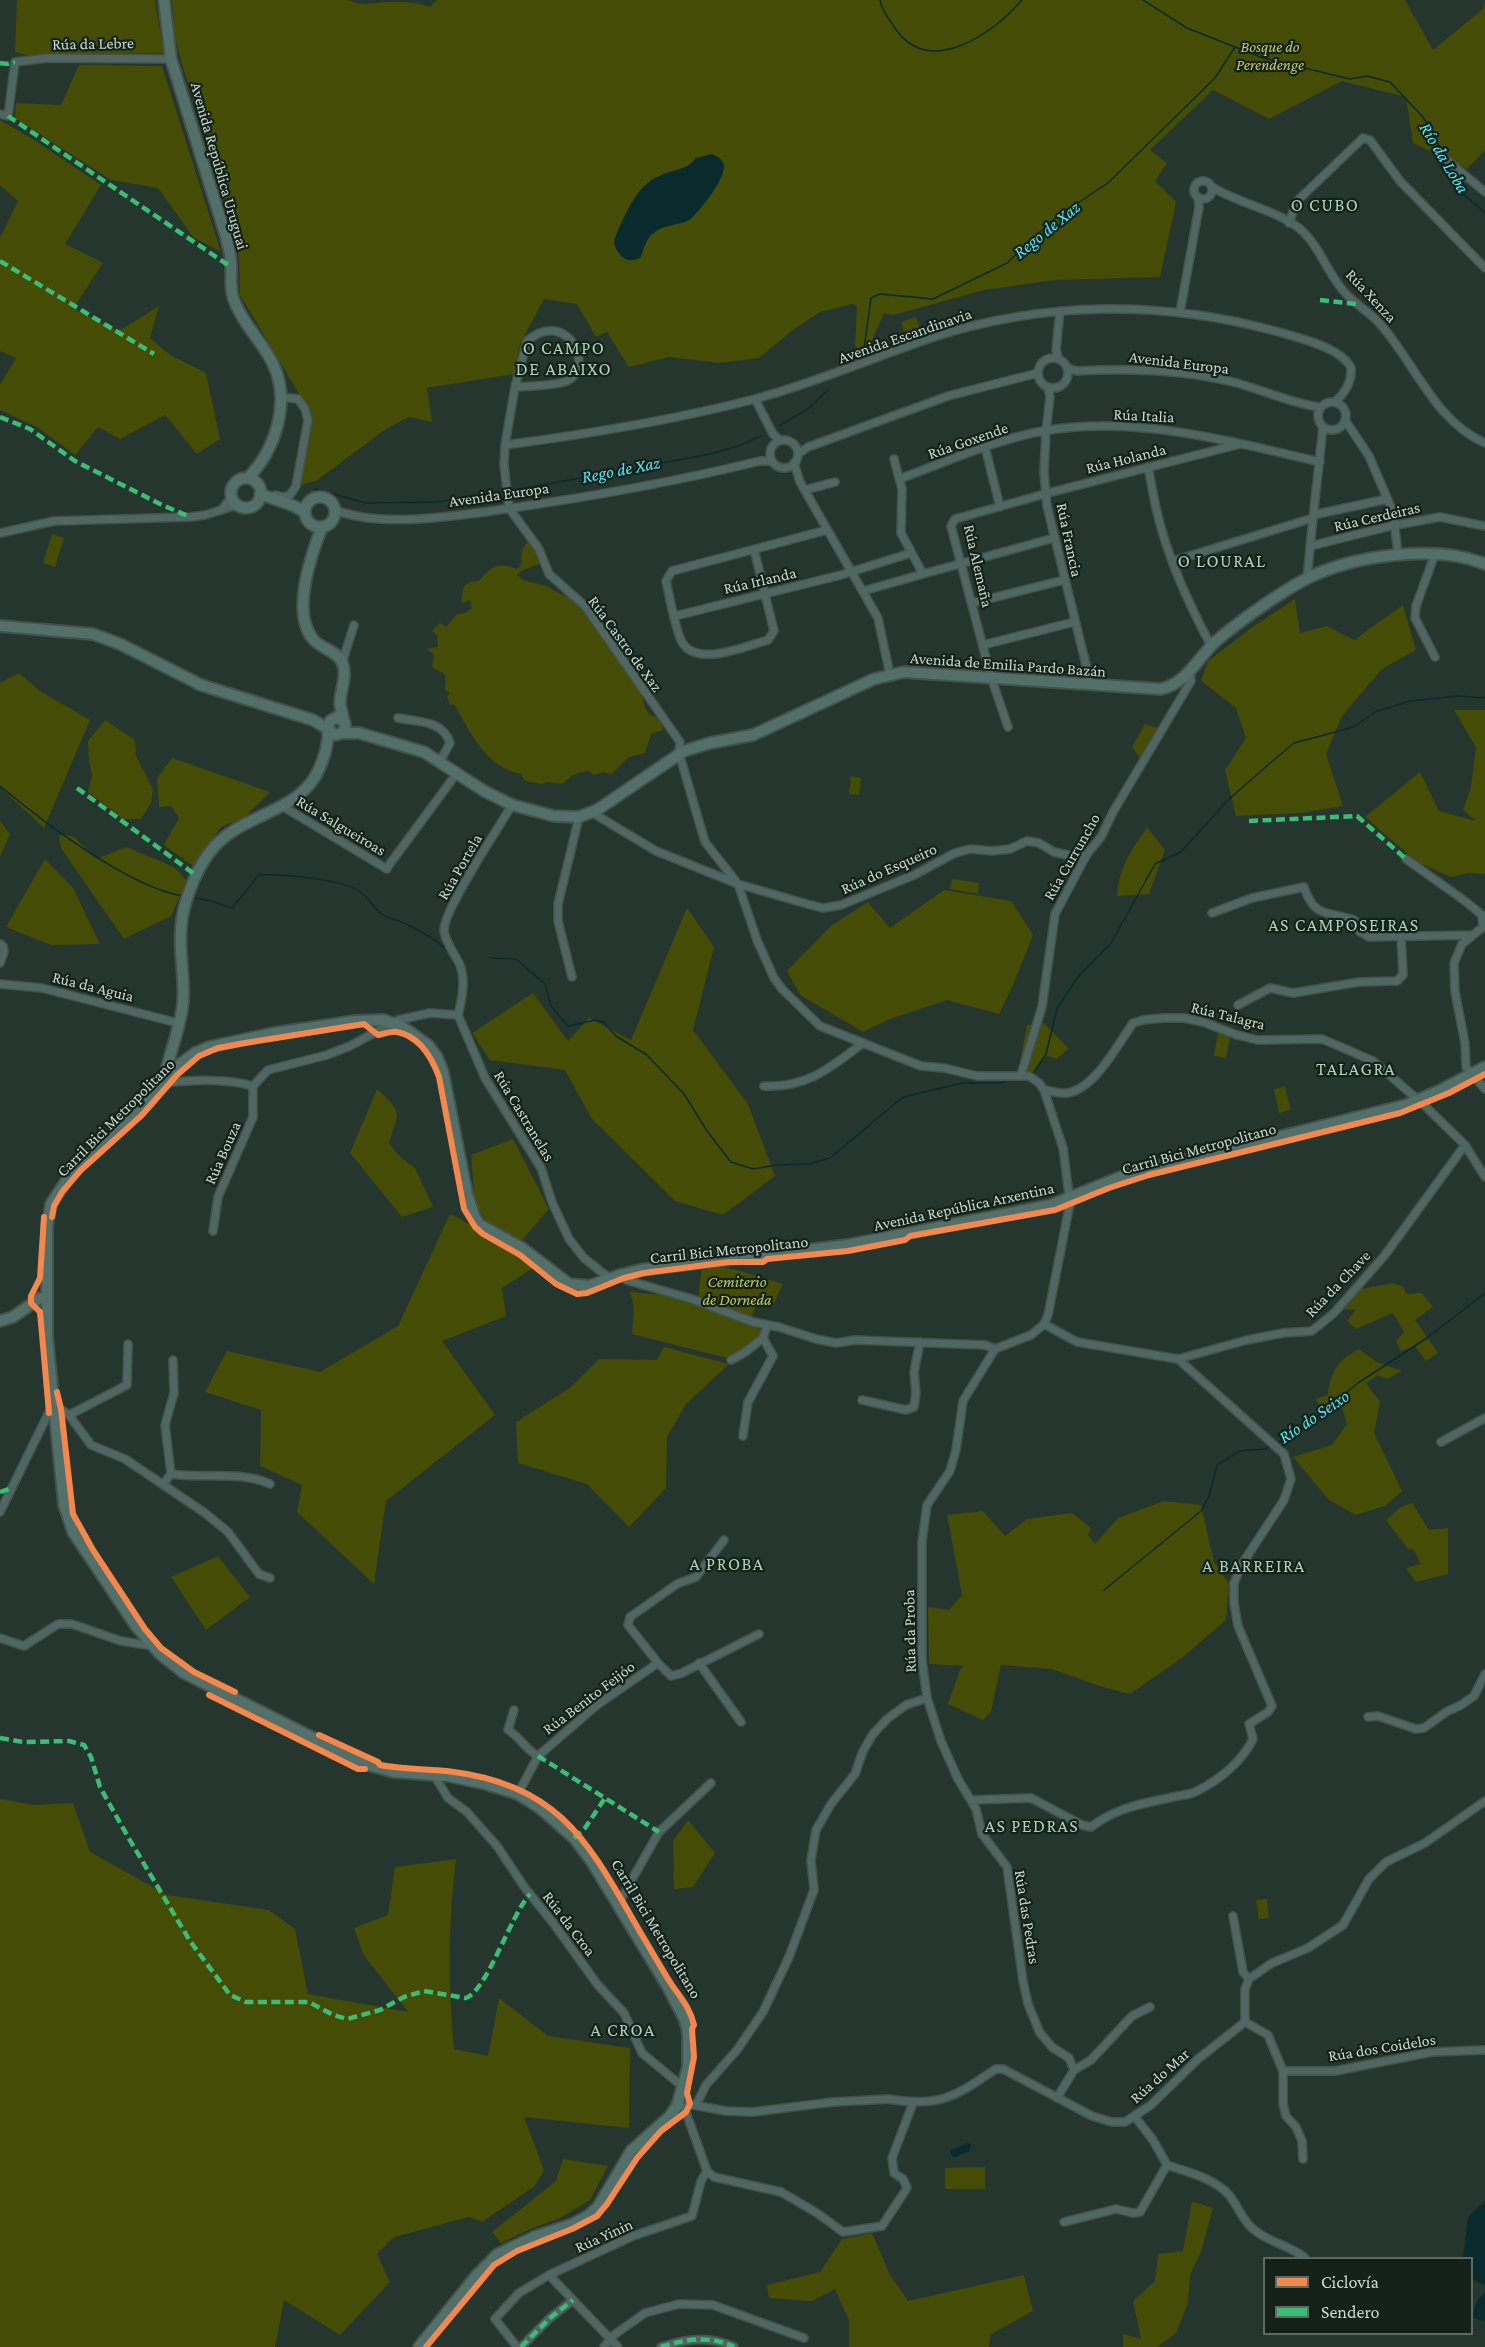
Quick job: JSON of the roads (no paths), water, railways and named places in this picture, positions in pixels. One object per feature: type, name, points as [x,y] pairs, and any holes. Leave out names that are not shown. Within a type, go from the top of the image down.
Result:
[{"type":"main road","name":"Avenida República Uruguai","points":[[164,0],[171,59],[231,258],[232,294],[236,306],[278,376],[281,397],[278,424],[258,468],[258,491]]},
{"type":"main road","points":[[258,491],[251,506],[234,501],[234,483],[242,478],[258,491],[294,506],[306,508]]},
{"type":"main road","points":[[315,498],[325,498],[333,505],[334,515],[328,526],[318,527],[306,519],[306,508],[315,498]]},
{"type":"main road","points":[[318,527],[304,585],[305,621],[314,641],[335,654],[342,663],[344,672],[336,726],[315,777],[304,790],[282,806],[245,822],[225,835],[201,866],[184,909],[181,928],[183,1003],[177,1028],[175,1061],[164,1083],[138,1113],[72,1172],[55,1195],[47,1217],[41,1295],[63,1497],[68,1521],[95,1566],[153,1646],[171,1663],[201,1683],[365,1764],[394,1772],[464,1779],[518,1794],[540,1808],[574,1838],[592,1862],[668,1987],[684,2020],[689,2054],[682,2100],[669,2117],[632,2151],[603,2200],[588,2216],[573,2224],[517,2244],[498,2254],[470,2283],[419,2347]]},
{"type":"main road","name":"Avenida de Emilia Pardo Bazán","points":[[0,626],[93,634],[120,644],[201,685],[313,720],[408,746],[440,761],[484,791],[512,805],[554,816],[579,817],[591,812],[679,753],[710,743],[753,735],[874,680],[890,675],[904,672],[1161,689],[1177,684],[1211,646],[1277,597],[1307,578],[1366,560],[1398,554],[1435,554],[1471,558],[1485,564]]},
{"type":"main road","name":"Avenida República Arxentina","points":[[175,1061],[223,1042],[373,1019],[394,1023],[415,1035],[437,1057],[447,1084],[467,1194],[480,1226],[522,1248],[569,1284],[589,1286],[614,1277],[662,1267],[848,1245],[1070,1199],[1126,1175],[1377,1114],[1419,1100],[1485,1067]]},
{"type":"main road","points":[[0,1321],[13,1317],[41,1295]]},
{"type":"street","name":"Rúa da Lebre","points":[[0,114],[8,116],[15,62],[48,58],[171,59]]},
{"type":"street","points":[[1289,223],[1297,201],[1363,138],[1370,140],[1400,181],[1485,268]]},
{"type":"street","points":[[1448,161],[1485,192]]},
{"type":"street","points":[[1180,312],[1201,198],[1214,190],[1206,181],[1197,183],[1194,192],[1201,198]]},
{"type":"street","name":"Rúa Xenza","points":[[1214,190],[1252,204],[1299,229],[1312,244],[1340,287],[1356,304],[1379,322],[1443,413],[1457,428],[1485,443]]},
{"type":"street","name":"Avenida Escandinavia","points":[[505,445],[611,429],[755,399],[822,379],[955,331],[1003,319],[1060,311],[1113,309],[1180,312],[1240,321],[1303,339],[1346,359],[1351,368],[1349,382],[1338,403]]},
{"type":"street","points":[[1055,359],[1040,364],[1038,376],[1043,385],[1051,388],[1064,383],[1067,372],[1055,359],[1060,311]]},
{"type":"street","name":"Rúa Castro de Xaz","points":[[515,387],[566,381],[574,375],[580,367],[579,355],[560,331],[545,329],[526,341],[515,387],[505,445],[504,465],[509,508],[539,549],[549,574],[585,606],[680,742],[679,753]]},
{"type":"street","name":"Avenida Europa","points":[[1067,372],[1152,370],[1208,377],[1255,388],[1319,410]]},
{"type":"street","points":[[797,450],[948,396],[1038,376]]},
{"type":"street","name":"Rúa Francia","points":[[1051,388],[1046,431],[1046,494],[1053,538],[1091,685]]},
{"type":"street","points":[[258,491],[286,497],[293,493],[296,486],[308,420],[302,402],[292,397],[281,397]]},
{"type":"street","points":[[755,399],[777,442]]},
{"type":"street","points":[[1340,427],[1346,414],[1338,403],[1325,403],[1319,410],[1319,421],[1327,428],[1340,427],[1351,430]]},
{"type":"street","points":[[1345,420],[1369,456],[1388,499],[1395,525],[1398,554]]},
{"type":"street","name":"Rúa Italia","points":[[1046,431],[1121,427],[1179,431],[1240,444]]},
{"type":"street","points":[[1327,428],[1323,439],[1313,517],[1388,499]]},
{"type":"street","name":"Rúa Goxende","points":[[900,479],[985,447],[1046,431]]},
{"type":"street","points":[[1214,438],[1216,446],[1214,450]]},
{"type":"street","points":[[777,442],[789,441],[797,450]]},
{"type":"street","points":[[777,442],[771,458],[778,466],[791,465]]},
{"type":"street","name":"Rúa Holanda","points":[[1046,494],[1240,444],[1320,462]]},
{"type":"street","points":[[985,447],[1000,507]]},
{"type":"street","points":[[797,450],[791,465],[878,618],[890,675]]},
{"type":"street","name":"Avenida Europa","points":[[334,515],[431,518],[509,508],[653,484],[771,458]]},
{"type":"street","points":[[894,459],[902,489],[901,533],[923,574]]},
{"type":"street","points":[[1148,467],[1156,510],[1173,561],[1189,603],[1211,646]]},
{"type":"street","points":[[805,490],[835,482]]},
{"type":"street","name":"Rúa Alemaña","points":[[1008,727],[991,677],[951,526],[955,519],[1046,494]]},
{"type":"street","points":[[0,533],[54,521],[190,517],[211,513],[234,501]]},
{"type":"street","points":[[1316,504],[1330,512]]},
{"type":"street","name":"Rúa Cerdeiras","points":[[1173,561],[1313,517],[1307,578]]},
{"type":"street","name":"Rúa Cerdeiras","points":[[1310,546],[1395,525],[1440,517],[1485,526]]},
{"type":"street","points":[[754,549],[774,631],[772,636],[768,640],[710,655],[697,654],[681,641],[666,580],[672,571],[754,549],[826,530]]},
{"type":"street","points":[[863,591],[1053,538]]},
{"type":"street","points":[[852,571],[911,553]]},
{"type":"street","points":[[1434,657],[1415,618],[1416,606],[1435,554]]},
{"type":"street","name":"Rúa Irlanda","points":[[675,616],[852,571]]},
{"type":"street","points":[[972,603],[1064,580]]},
{"type":"street","points":[[983,645],[1074,622]]},
{"type":"street","points":[[342,663],[354,625]]},
{"type":"street","name":"Rúa Curruncho","points":[[1020,1075],[1042,1007],[1055,914],[1087,854],[1101,837],[1113,812],[1191,681],[1190,671]]},
{"type":"street","points":[[398,718],[437,725],[443,729],[450,743],[440,761]]},
{"type":"street","points":[[679,753],[705,842],[738,885],[757,940],[774,978],[782,989],[820,1026],[921,1066],[944,1068],[977,1076],[1029,1076],[1040,1083],[1044,1090],[1063,1148],[1070,1199],[1050,1304],[1044,1324],[1031,1335],[995,1349]]},
{"type":"street","name":"Rúa Salgueiroas","points":[[282,806],[388,867],[457,773]]},
{"type":"street","name":"Rúa Portela","points":[[458,1016],[463,987],[460,966],[450,949],[444,930],[450,909],[512,805]]},
{"type":"street","name":"Rúa do Esqueiro","points":[[591,812],[656,851],[738,885],[824,908],[841,905],[914,875],[956,853],[970,849],[992,851],[1010,849],[1027,841],[1039,843],[1054,852],[1072,856],[1087,854]]},
{"type":"street","points":[[572,977],[558,921],[558,904],[579,817]]},
{"type":"street","points":[[1406,860],[1477,909],[1482,915],[1484,927],[1462,944],[1454,963],[1455,992],[1465,1043],[1466,1067],[1485,1089]]},
{"type":"street","points":[[1212,913],[1252,898],[1304,886],[1308,898],[1316,909],[1327,915],[1354,920],[1360,932],[1369,937],[1473,935]]},
{"type":"street","points":[[1238,1005],[1270,988],[1293,993],[1359,982],[1397,981],[1403,975],[1401,936]]},
{"type":"street","points":[[0,944],[4,952],[0,963]]},
{"type":"street","name":"Rúa da Aguia","points":[[0,984],[42,988],[177,1028]]},
{"type":"street","points":[[164,1083],[213,1081],[238,1082],[253,1086],[268,1070],[327,1055],[394,1023],[430,1013],[458,1016]]},
{"type":"street","name":"Rúa Castranelas","points":[[458,1016],[485,1078],[541,1168],[552,1202],[569,1239],[584,1258],[614,1277],[692,1299],[767,1326],[779,1327],[836,1343],[855,1340],[920,1342],[985,1345],[995,1349]]},
{"type":"street","name":"Rúa Talagra","points":[[1044,1090],[1067,1093],[1082,1088],[1093,1080],[1133,1023],[1153,1019],[1184,1018],[1258,1040],[1322,1039],[1373,1062],[1419,1100],[1465,1145],[1485,1178]]},
{"type":"street","points":[[764,1086],[785,1087],[805,1081],[863,1043]]},
{"type":"street","name":"Rúa Bouza","points":[[213,1231],[218,1197],[253,1117],[253,1086]]},
{"type":"street","name":"Rúa da Chave","points":[[1178,1359],[1247,1340],[1283,1333],[1312,1331],[1334,1313],[1385,1255],[1465,1145]]},
{"type":"street","points":[[971,1800],[1031,1798],[1082,1825],[1091,1827],[1119,1809],[1195,1792],[1221,1776],[1247,1751],[1253,1739],[1249,1724],[1268,1712],[1272,1706],[1238,1626],[1234,1603],[1234,1583],[1242,1564],[1284,1500],[1291,1479],[1284,1454],[1178,1359],[1077,1342],[1044,1324]]},
{"type":"street","points":[[731,1360],[763,1338],[767,1326]]},
{"type":"street","points":[[743,1436],[748,1402],[773,1356],[763,1338]]},
{"type":"street","points":[[862,1400],[906,1410],[914,1407],[916,1393],[914,1372],[920,1342]]},
{"type":"street","points":[[69,1415],[127,1385],[128,1344]]},
{"type":"street","name":"Rúa da Proba","points":[[927,1698],[922,1660],[924,1518],[930,1500],[950,1470],[956,1450],[963,1401],[995,1349]]},
{"type":"street","points":[[163,1484],[171,1474],[165,1425],[174,1393],[173,1360]]},
{"type":"street","points":[[0,1512],[53,1404],[69,1415],[91,1445],[125,1459],[228,1532],[259,1574],[270,1578]]},
{"type":"street","points":[[1441,1443],[1485,1418]]},
{"type":"street","points":[[171,1474],[252,1478],[270,1484]]},
{"type":"street","name":"Rúa Benito Feijóo","points":[[724,1540],[696,1577],[677,1584],[630,1617],[628,1625],[671,1676],[682,1673],[759,1634]]},
{"type":"street","points":[[0,1638],[24,1646],[58,1624],[72,1624],[121,1641],[153,1646]]},
{"type":"street","name":"Rúa Benito Feijóo","points":[[518,1794],[538,1756],[597,1705],[658,1663]]},
{"type":"street","points":[[699,1664],[741,1722]]},
{"type":"street","points":[[1368,1717],[1378,1716],[1420,1730],[1474,1696],[1485,1674]]},
{"type":"street","points":[[696,2105],[706,2085],[737,2050],[763,2012],[789,1958],[814,1890],[811,1860],[816,1830],[831,1804],[855,1774],[873,1734],[887,1719],[906,1705],[927,1698]]},
{"type":"street","name":"Rúa das Pedras","points":[[927,1698],[941,1742],[958,1779],[976,1809],[982,1834],[1007,1867],[1018,1954],[1028,2004],[1040,2033],[1052,2047],[1069,2058],[1074,2070]]},
{"type":"street","name":"Rúa Benito Feijóo","points":[[514,1710],[508,1730],[538,1756]]},
{"type":"street","name":"Rúa da Croa","points":[[434,1775],[448,1798],[467,1812],[497,1846],[525,1888],[597,1984],[624,2013],[642,2053],[682,2100]]},
{"type":"street","points":[[618,1904],[659,1832],[711,1783]]},
{"type":"street","points":[[1303,2159],[1302,2141],[1296,2127],[1287,2116],[1283,2104],[1282,2071],[1268,2035],[1245,2022],[1245,1989],[1249,1979],[1272,1963],[1308,1948],[1343,1925],[1369,1879],[1386,1862],[1425,1843],[1485,1801]]},
{"type":"street","points":[[1233,1916],[1243,1972],[1249,1979]]},
{"type":"street","points":[[1057,2098],[1074,2070],[1091,2060],[1132,2016],[1150,2007]]},
{"type":"street","name":"Rúa do Mar","points":[[682,2100],[696,2105],[746,2112],[889,2098],[913,2103],[934,2102],[957,2094],[996,2068],[1009,2070],[1092,2116],[1112,2122],[1125,2122],[1135,2117],[1174,2084],[1198,2059],[1245,2022]]},
{"type":"street","name":"Rúa dos Coidelos","points":[[1282,2071],[1335,2071],[1432,2052],[1485,2050]]},
{"type":"street","points":[[682,2100],[707,2171],[714,2176],[782,2192],[843,2232],[882,2226],[907,2188],[903,2179],[894,2173],[892,2158],[913,2103]]},
{"type":"street","points":[[1135,2117],[1153,2140],[1167,2165],[1207,2179],[1228,2195],[1254,2231],[1287,2249],[1301,2253],[1304,2257]]},
{"type":"street","points":[[1064,2222],[1116,2209],[1133,2213],[1140,2212],[1167,2165]]},
{"type":"street","name":"Rúa Yinin","points":[[519,2347],[495,2319],[519,2293],[549,2275],[633,2236],[692,2216],[707,2171]]},
{"type":"street","points":[[549,2275],[618,2347]]},
{"type":"street","points":[[519,2347],[573,2300]]},
{"type":"street","points":[[604,2347],[610,2339],[645,2313],[679,2304],[713,2305],[804,2338]]},
{"type":"street","points":[[661,2347],[681,2340],[709,2339],[734,2347]]},
{"type":"water","points":[[712,154],[723,162],[723,172],[711,195],[699,210],[689,220],[655,232],[647,241],[641,257],[631,260],[623,258],[614,240],[637,195],[651,180],[689,165],[696,158]]},
{"type":"water","points":[[967,2143],[971,2144],[970,2151],[953,2158],[950,2151]]},
{"type":"water","points":[[1485,2201],[1485,2286],[1473,2280],[1473,2257],[1463,2257],[1468,2217]]},
{"type":"water","points":[[1485,2293],[1485,2321],[1473,2318],[1477,2300]]},
{"type":"waterway","name":"Río da Loba","points":[[880,0],[882,8],[895,28],[909,43],[925,50],[943,50],[961,46],[995,25],[1022,0]]},
{"type":"waterway","name":"Río da Loba","points":[[1143,0],[1187,28],[1263,58],[1350,79],[1367,76],[1390,82],[1422,116],[1434,134],[1451,176],[1460,191],[1485,213]]},
{"type":"waterway","name":"Rego de Xaz","points":[[853,359],[864,349],[871,298],[880,294],[933,299],[1007,263],[1053,220],[1109,182],[1215,78],[1235,47]]},
{"type":"waterway","name":"Rego de Xaz","points":[[779,426],[809,408],[828,390]]},
{"type":"waterway","name":"Rego de Xaz","points":[[515,490],[710,454],[761,436]]},
{"type":"waterway","name":"Rego de Xaz","points":[[315,489],[366,503],[437,502],[499,492]]},
{"type":"waterway","points":[[1034,1072],[1046,1054],[1057,1009],[1077,978],[1111,943],[1155,864],[1181,852],[1227,801],[1294,743],[1354,727],[1375,712],[1410,701],[1458,696],[1485,698]]},
{"type":"waterway","points":[[0,786],[62,834],[113,867],[162,890],[183,896]]},
{"type":"waterway","points":[[194,898],[232,908],[259,875],[326,880],[359,891],[385,916],[421,932],[449,952]]},
{"type":"waterway","points":[[491,958],[516,959],[545,984],[551,1006],[568,1026],[596,1020],[603,1022],[616,1036],[647,1055],[684,1094],[707,1131],[731,1162],[753,1169],[777,1165],[809,1164],[830,1158],[903,1097],[963,1083],[1000,1083],[1011,1079]]},
{"type":"waterway","name":"Río do Seixo","points":[[1275,1444],[1298,1432],[1358,1383],[1427,1338],[1485,1293]]},
{"type":"waterway","name":"Río do Seixo","points":[[1104,1590],[1201,1511],[1209,1496],[1217,1465],[1240,1451],[1265,1449],[1271,1446]]},
{"type":"district","name":"O CUBO","points":[[1325,205]]},
{"type":"district","name":"O CAMPO DE ABAIXO","points":[[564,358]]},
{"type":"district","name":"O LOURAL","points":[[1222,561]]},
{"type":"district","name":"AS CAMPOSEIRAS","points":[[1344,925]]},
{"type":"district","name":"TALAGRA","points":[[1356,1069]]},
{"type":"district","name":"A PROBA","points":[[727,1564]]},
{"type":"district","name":"A BARREIRA","points":[[1254,1566]]},
{"type":"district","name":"AS PEDRAS","points":[[1032,1826]]},
{"type":"district","name":"A CROA","points":[[623,2030]]},
{"type":"park label","name":"Bosque do Perendenge","points":[[1270,56]]},
{"type":"park label","name":"Cemiterio de Dorneda","points":[[737,1291]]}]
